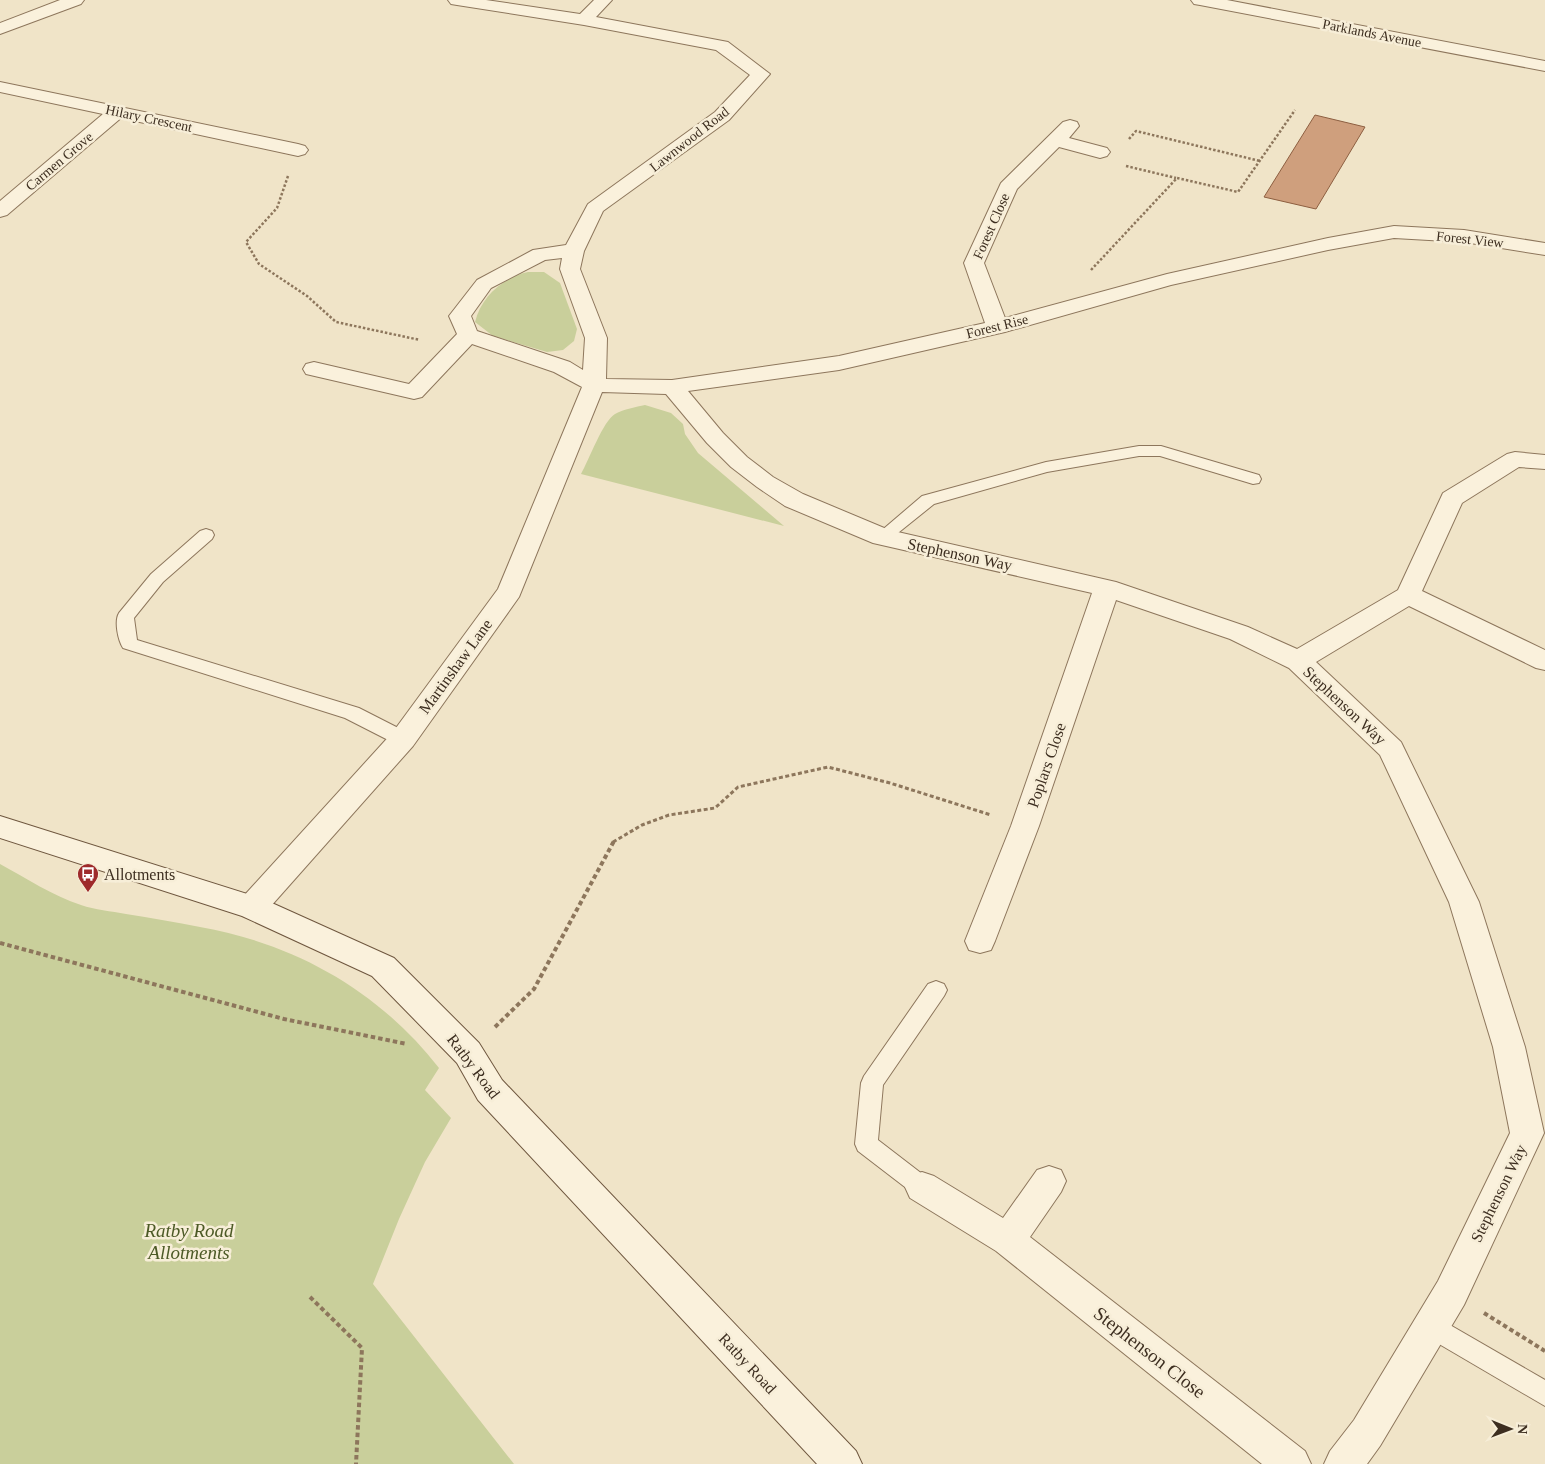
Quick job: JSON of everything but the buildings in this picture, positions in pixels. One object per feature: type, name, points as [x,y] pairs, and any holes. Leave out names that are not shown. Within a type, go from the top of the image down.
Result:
[{"type":"street","points":[[0,29],[75,0]]},
{"type":"street","points":[[457,0],[584,20],[603,0]]},
{"type":"street","name":"Parklands Avenue","points":[[1200,0],[1545,66]]},
{"type":"street","name":"Lawnwood Road","points":[[584,20],[722,46],[761,74],[722,116],[595,208],[574,251],[570,268],[596,338],[594,385]]},
{"type":"street","name":"Hilary Crescent","points":[[0,87],[298,150]]},
{"type":"street","name":"Carmen Grove","points":[[0,210],[117,112]]},
{"type":"street","name":"Forest Close","points":[[997,327],[974,263],[1008,187],[1070,126]]},
{"type":"street","points":[[1055,140],[1104,157]]},
{"type":"street","name":"Forest Rise","points":[[594,385],[672,387],[839,363],[997,327],[1167,280],[1328,244],[1394,232]]},
{"type":"street","name":"Forest View","points":[[1394,232],[1464,236],[1545,249]]},
{"type":"street","points":[[463,342],[460,316],[484,284],[540,254],[574,251]]},
{"type":"street","points":[[314,368],[414,392],[463,342]]},
{"type":"street","points":[[463,342],[562,367],[594,385]]},
{"type":"street","name":"Martinshaw Lane","points":[[252,906],[404,738],[510,591],[594,385]]},
{"type":"street","name":"Stephenson Way","points":[[672,387],[715,438],[739,462],[765,482],[794,500],[882,537],[1107,588],[1239,633],[1298,661],[1391,749],[1464,902],[1536,1137],[1480,1229],[1452,1294],[1367,1433],[1343,1464]]},
{"type":"street","points":[[1298,661],[1408,595],[1452,498],[1515,459],[1545,462]]},
{"type":"street","name":"Poplars Close","points":[[980,941],[1025,826],[1107,588]]},
{"type":"street","points":[[1408,595],[1545,661]]},
{"type":"street","name":"Ratby Road","points":[[0,828],[252,906],[383,967],[468,1053],[490,1090],[843,1464]]},
{"type":"street","points":[[1008,1240],[1049,1181]]},
{"type":"street","name":"Stephenson Close","points":[[922,1187],[1008,1240],[1292,1464]]},
{"type":"lane","points":[[882,537],[928,500],[1046,467],[1139,451],[1161,451],[1253,478]]},
{"type":"lane","points":[[206,535],[157,578],[125,617],[130,644],[352,713],[404,738]]},
{"type":"lane","points":[[922,1187],[866,1144],[872,1083],[936,990]]},
{"type":"lane","points":[[1431,1326],[1545,1394]]},
{"type":"path","points":[[1104,157],[1177,178],[1238,192],[1295,110]]},
{"type":"path","points":[[1104,157],[1136,131],[1260,161]]},
{"type":"path","points":[[298,150],[277,208],[246,242],[260,264],[307,296],[336,322],[463,342]]},
{"type":"path","points":[[1118,294],[1091,270],[1177,178]]},
{"type":"path","points":[[468,1053],[534,989],[614,841],[642,825],[669,815],[715,808],[738,787],[828,767],[890,783],[1025,826]]},
{"type":"path","points":[[0,942],[284,1019],[413,1046]]},
{"type":"path","points":[[1452,1294],[1545,1351]]},
{"type":"path","points":[[310,1298],[362,1348],[356,1464]]},
{"type":"green space","points":[[528,272],[544,272],[560,283],[577,329],[574,341],[563,350],[547,352],[493,336],[475,322],[482,304],[494,289],[510,278]]},
{"type":"green space","points":[[645,405],[671,413],[683,424],[685,434],[698,453],[784,526],[581,474],[601,432],[610,418],[630,408]]},
{"type":"green space","name":"Ratby Road Allotments","points":[[0,864],[50,892],[86,907],[182,923],[235,935],[269,945],[302,959],[333,975],[362,994],[390,1016],[439,1068],[425,1090],[451,1118],[425,1162],[399,1219],[373,1284],[514,1464],[0,1464]]},
{"type":"place","name":"Allotments","points":[[88,893]]}]
